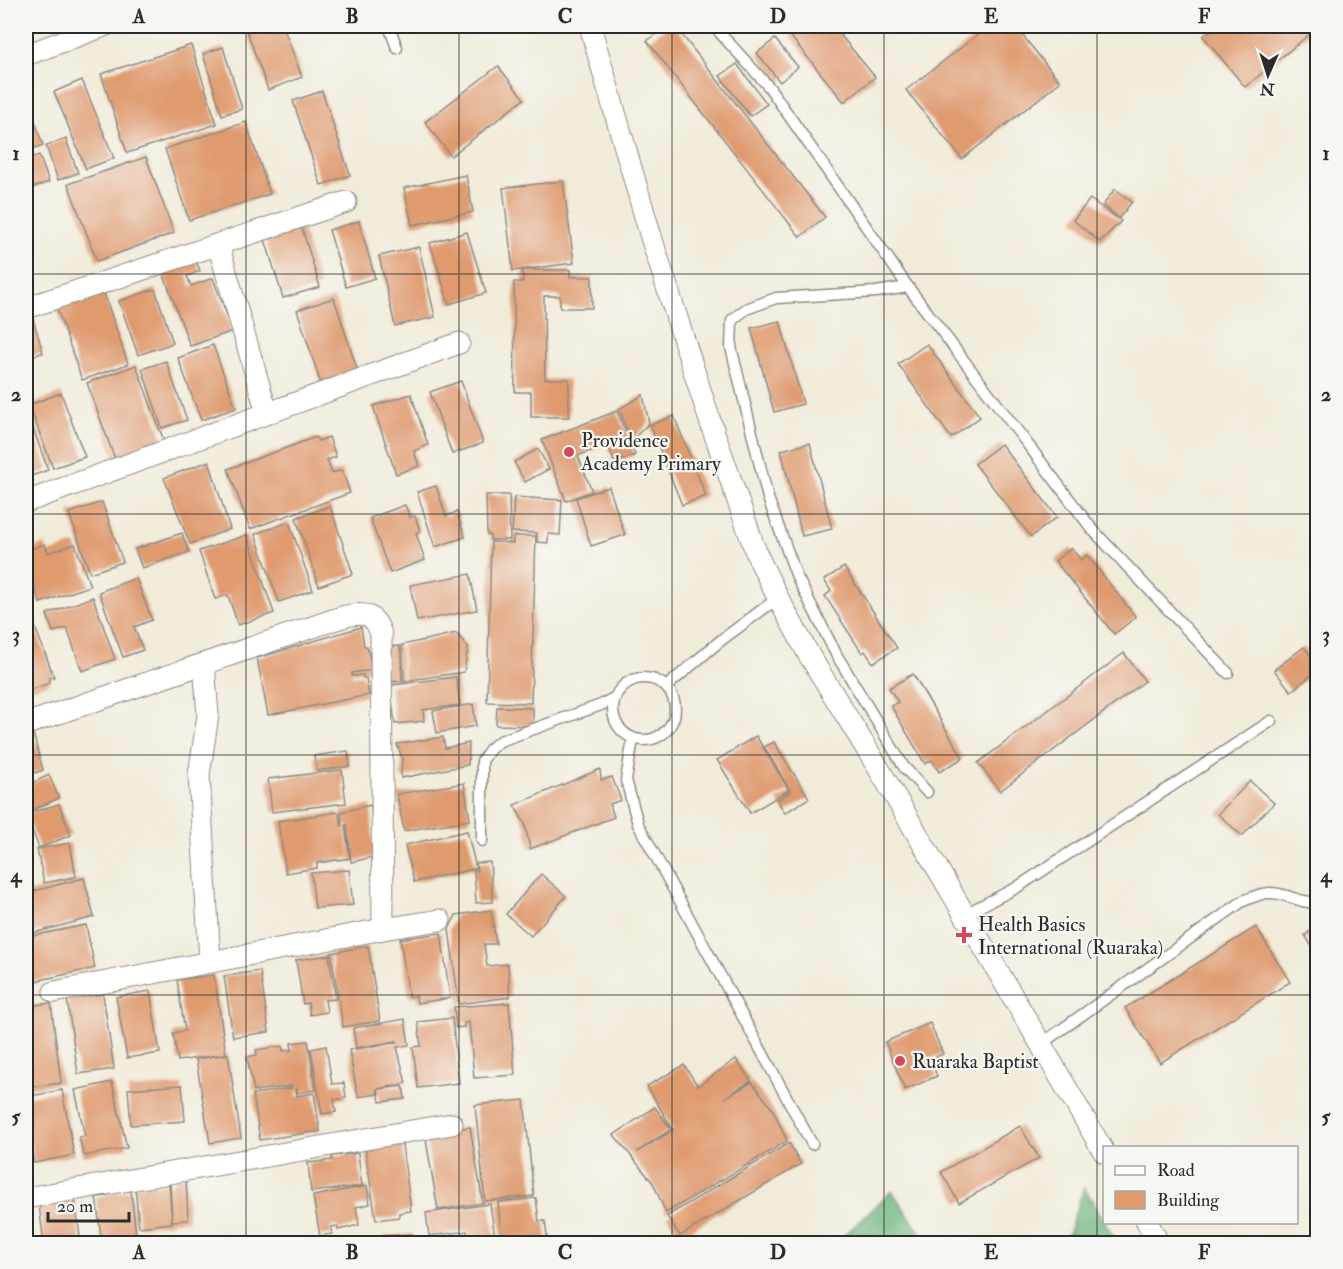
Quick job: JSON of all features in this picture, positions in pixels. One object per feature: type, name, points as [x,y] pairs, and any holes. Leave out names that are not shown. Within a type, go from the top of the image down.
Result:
[{"type":"street","points":[[26,56],[104,26]]},
{"type":"street","points":[[590,26],[651,237],[710,421],[758,555],[809,656],[879,769],[1103,1150]]},
{"type":"street","points":[[26,308],[346,202]]},
{"type":"street","points":[[218,244],[267,413]]},
{"type":"street","points":[[26,501],[459,343]]},
{"type":"street","points":[[26,724],[358,613],[369,616],[377,623],[381,634],[383,929]]},
{"type":"street","points":[[204,664],[207,716],[199,762],[199,784],[210,962]]},
{"type":"street","points":[[54,993],[440,920]]},
{"type":"street","points":[[26,1198],[452,1124]]},
{"type":"street","points":[[1147,1224],[1159,1244]]},
{"type":"lane","points":[[389,26],[398,48]]},
{"type":"lane","points":[[717,26],[720,33],[769,87],[908,287],[1092,529],[1228,673]]},
{"type":"lane","points":[[908,287],[876,292],[776,298],[746,309],[732,320],[731,347],[768,498],[797,577],[849,675],[904,767],[927,792]]},
{"type":"lane","points":[[667,686],[720,641],[778,598]]},
{"type":"lane","points":[[644,677],[667,686],[675,702],[674,721],[667,731],[658,738],[645,741],[633,739],[622,732],[615,722],[612,710],[614,698],[621,688],[632,680],[644,677]]},
{"type":"lane","points":[[482,841],[482,761],[490,749],[500,741],[601,705],[614,698]]},
{"type":"lane","points":[[964,914],[1016,888],[1271,721]]},
{"type":"lane","points":[[633,739],[626,780],[638,824],[812,1144]]},
{"type":"lane","points":[[1041,1044],[1243,901],[1269,892],[1311,903],[1317,902]]},
{"type":"green space","points":[[1084,1187],[1103,1219],[1103,1224],[1106,1224],[1117,1243],[1065,1243]]},
{"type":"green space","points":[[892,1191],[927,1243],[836,1243]]},
{"type":"building","points":[[245,26],[283,26],[302,77],[268,90]]},
{"type":"building","points":[[668,26],[675,26],[825,217],[800,237],[647,41]]},
{"type":"building","points":[[782,26],[833,26],[875,77],[844,102]]},
{"type":"building","points":[[989,26],[1015,26],[1060,82],[962,159],[906,90]]},
{"type":"building","points":[[1216,26],[1317,26],[1317,28],[1245,87],[1203,36]]},
{"type":"building","points":[[775,39],[798,67],[780,82],[757,53]]},
{"type":"building","points":[[191,45],[217,124],[127,153],[101,74]]},
{"type":"building","points":[[223,47],[242,109],[222,115],[203,54]]},
{"type":"building","points":[[737,64],[767,104],[750,116],[720,76]]},
{"type":"building","points":[[498,66],[524,99],[451,156],[425,122]]},
{"type":"building","points":[[82,80],[114,158],[86,169],[54,92]]},
{"type":"building","points":[[322,91],[350,175],[321,185],[293,101]]},
{"type":"building","points":[[33,116],[43,145],[26,151],[26,119]]},
{"type":"building","points":[[246,122],[270,194],[189,220],[165,149]]},
{"type":"building","points":[[66,139],[78,173],[58,180],[46,146]]},
{"type":"building","points":[[39,155],[49,182],[26,190],[26,160]]},
{"type":"building","points":[[146,157],[174,233],[97,261],[68,184]]},
{"type":"building","points":[[466,175],[473,212],[412,225],[404,188]]},
{"type":"building","points":[[563,181],[574,263],[513,271],[503,188]]},
{"type":"building","points":[[1115,189],[1132,202],[1119,218],[1103,205]]},
{"type":"building","points":[[1090,199],[1121,221],[1100,242],[1073,220]]},
{"type":"building","points":[[359,221],[375,278],[346,287],[329,230]]},
{"type":"building","points":[[301,225],[320,287],[283,298],[264,236]]},
{"type":"building","points":[[467,232],[486,293],[449,304],[430,243]]},
{"type":"building","points":[[419,247],[435,317],[395,326],[379,256]]},
{"type":"building","points":[[194,255],[200,271],[187,276],[191,286],[213,278],[233,331],[190,346],[161,267]]},
{"type":"building","points":[[522,270],[570,270],[570,277],[592,277],[592,308],[560,308],[560,296],[544,296],[545,379],[569,379],[569,417],[531,417],[531,392],[515,392],[514,282],[523,282]]},
{"type":"building","points":[[155,289],[173,343],[138,355],[119,301]]},
{"type":"building","points":[[103,290],[128,364],[82,380],[56,306]]},
{"type":"building","points":[[334,298],[359,375],[322,387],[297,310]]},
{"type":"building","points":[[31,312],[43,353],[26,357],[26,313]]},
{"type":"building","points":[[780,321],[803,404],[774,412],[751,328]]},
{"type":"building","points":[[927,344],[980,417],[951,438],[898,364]]},
{"type":"building","points":[[213,345],[236,408],[201,420],[178,358]]},
{"type":"building","points":[[166,361],[187,420],[162,428],[142,369]]},
{"type":"building","points":[[136,365],[164,441],[115,459],[87,383]]},
{"type":"building","points":[[461,381],[483,443],[452,454],[430,392]]},
{"type":"building","points":[[61,393],[85,457],[53,468],[29,405]]},
{"type":"building","points":[[411,394],[428,445],[414,451],[419,466],[396,474],[373,406]]},
{"type":"building","points":[[643,395],[649,423],[631,441],[619,409]]},
{"type":"building","points":[[617,411],[635,455],[615,463],[607,444],[578,456],[592,491],[566,501],[542,440]]},
{"type":"building","points":[[28,414],[48,470],[26,478],[26,415]]},
{"type":"building","points":[[674,416],[706,496],[682,505],[650,425]]},
{"type":"building","points":[[316,437],[318,441],[329,437],[336,457],[327,460],[332,473],[342,470],[350,493],[250,529],[228,469]]},
{"type":"building","points":[[810,443],[832,529],[802,536],[781,450]]},
{"type":"building","points":[[1001,444],[1057,517],[1031,537],[975,464]]},
{"type":"building","points":[[538,449],[549,469],[525,482],[514,462]]},
{"type":"building","points":[[209,461],[230,529],[190,544],[164,478]]},
{"type":"building","points":[[436,486],[446,516],[457,512],[465,537],[435,547],[417,492]]},
{"type":"building","points":[[609,487],[625,535],[591,546],[576,498]]},
{"type":"building","points":[[486,495],[509,495],[510,540],[490,540],[490,535],[487,535]]},
{"type":"building","points":[[514,497],[562,500],[560,535],[548,534],[548,543],[537,542],[537,533],[512,532]]},
{"type":"building","points":[[102,502],[123,562],[90,573],[69,513]]},
{"type":"building","points":[[405,505],[410,517],[415,516],[420,531],[416,533],[425,560],[390,573],[370,518]]},
{"type":"building","points":[[330,506],[353,574],[319,586],[296,518]]},
{"type":"building","points":[[289,522],[313,590],[279,602],[255,534]]},
{"type":"building","points":[[182,533],[189,552],[142,568],[135,549]]},
{"type":"building","points":[[247,535],[274,613],[238,625],[228,595],[215,599],[199,551]]},
{"type":"building","points":[[513,536],[536,536],[531,703],[487,702],[491,542],[513,543]]},
{"type":"building","points":[[45,544],[48,553],[75,544],[90,586],[40,603],[26,563],[26,551]]},
{"type":"building","points":[[1071,548],[1081,560],[1087,555],[1136,617],[1114,634],[1055,561]]},
{"type":"building","points":[[844,567],[897,648],[873,663],[865,651],[862,653],[825,596],[831,591],[824,580]]},
{"type":"building","points":[[470,574],[477,610],[417,621],[410,585]]},
{"type":"building","points":[[136,578],[152,620],[134,627],[143,650],[123,657],[99,592]]},
{"type":"building","points":[[93,597],[115,659],[82,671],[67,628],[53,632],[47,614]]},
{"type":"building","points":[[32,619],[54,677],[49,678],[50,683],[26,691],[26,622]]},
{"type":"building","points":[[361,627],[364,646],[367,646],[372,670],[352,673],[352,676],[363,675],[363,678],[366,678],[369,695],[268,715],[257,658]]},
{"type":"building","points":[[456,633],[468,647],[464,672],[404,681],[402,645]]},
{"type":"building","points":[[400,646],[402,681],[383,682],[384,647]]},
{"type":"building","points":[[1304,647],[1317,664],[1317,671],[1291,691],[1274,670]]},
{"type":"building","points":[[1124,653],[1145,681],[1000,791],[978,763]]},
{"type":"building","points":[[913,674],[963,758],[939,772],[932,760],[925,764],[891,706],[898,702],[889,688]]},
{"type":"building","points":[[456,677],[460,705],[423,710],[424,721],[395,724],[390,685]]},
{"type":"building","points":[[473,704],[476,726],[437,733],[433,711]]},
{"type":"building","points":[[497,707],[533,708],[533,726],[496,725]]},
{"type":"building","points":[[33,733],[43,770],[26,776],[26,736]]},
{"type":"building","points":[[756,736],[789,790],[750,813],[717,760]]},
{"type":"building","points":[[443,737],[445,748],[469,743],[468,765],[401,778],[402,758],[397,744]]},
{"type":"building","points":[[774,742],[809,798],[785,813],[777,800],[791,792],[764,747]]},
{"type":"building","points":[[348,751],[350,766],[317,771],[314,756]]},
{"type":"building","points":[[600,769],[601,780],[612,777],[621,800],[610,804],[614,817],[530,849],[525,824],[514,805]]},
{"type":"building","points":[[342,770],[346,803],[272,812],[268,779]]},
{"type":"building","points":[[49,775],[59,798],[26,813],[26,786]]},
{"type":"building","points":[[1250,781],[1274,803],[1242,836],[1218,814]]},
{"type":"building","points":[[464,783],[470,820],[404,831],[397,794]]},
{"type":"building","points":[[59,804],[71,835],[39,848],[26,814]]},
{"type":"building","points":[[371,805],[374,857],[351,862],[347,825],[345,826],[350,858],[317,863],[317,868],[286,873],[278,821],[338,812],[342,827],[341,812]]},
{"type":"building","points":[[467,831],[477,872],[476,863],[490,862],[493,902],[476,903],[474,869],[414,882],[405,845]]},
{"type":"building","points":[[70,843],[76,877],[44,883],[37,849]]},
{"type":"building","points":[[349,870],[353,905],[315,908],[311,873]]},
{"type":"building","points":[[541,874],[566,896],[531,936],[506,914]]},
{"type":"building","points":[[84,878],[94,917],[26,935],[26,893]]},
{"type":"building","points":[[491,910],[496,944],[484,944],[487,966],[508,964],[510,997],[459,1004],[449,929],[456,915]]},
{"type":"building","points":[[86,925],[95,968],[26,983],[26,937]]},
{"type":"building","points":[[1256,927],[1290,982],[1160,1063],[1125,1008]]},
{"type":"building","points":[[1317,927],[1317,955],[1305,935]]},
{"type":"building","points":[[441,933],[450,998],[417,1003],[416,996],[409,997],[400,939]]},
{"type":"building","points":[[368,946],[380,1021],[343,1027],[331,953]]},
{"type":"building","points":[[329,955],[336,999],[325,1000],[327,1012],[310,1015],[308,1003],[303,1004],[296,960]]},
{"type":"building","points":[[260,971],[269,1032],[233,1037],[224,976]]},
{"type":"building","points":[[214,975],[226,1054],[178,1061],[173,1033],[185,1031],[177,980]]},
{"type":"building","points":[[150,991],[160,1053],[127,1058],[116,997]]},
{"type":"building","points":[[103,994],[114,1069],[78,1074],[67,999]]},
{"type":"building","points":[[51,1003],[61,1083],[26,1088],[26,1006]]},
{"type":"building","points":[[509,1003],[515,1075],[474,1078],[469,1022],[464,1023],[464,1027],[456,1028],[454,1007]]},
{"type":"building","points":[[452,1018],[459,1083],[418,1088],[413,1047],[421,1046],[418,1022]]},
{"type":"building","points":[[405,1019],[409,1045],[397,1047],[406,1083],[377,1089],[378,1094],[358,1097],[349,1050],[397,1041],[356,1048],[353,1028]]},
{"type":"building","points":[[930,1023],[943,1054],[930,1059],[937,1076],[905,1090],[885,1042]]},
{"type":"building","points":[[308,1041],[316,1090],[298,1093],[296,1087],[297,1096],[314,1093],[320,1131],[260,1140],[253,1094],[291,1088],[291,1086],[254,1091],[247,1057],[257,1055],[256,1050],[282,1046],[283,1051],[292,1050],[291,1043]]},
{"type":"building","points":[[326,1046],[332,1084],[344,1083],[346,1098],[334,1100],[336,1112],[322,1114],[311,1049]]},
{"type":"building","points":[[228,1054],[241,1138],[210,1143],[196,1059]]},
{"type":"building","points":[[736,1059],[751,1081],[725,1098],[752,1082],[773,1110],[787,1141],[666,1213],[653,1183],[614,1135],[655,1107],[671,1129],[637,1152],[673,1130],[647,1086],[684,1065],[698,1086]]},
{"type":"building","points":[[112,1082],[127,1148],[84,1156],[79,1137],[85,1136],[75,1090]]},
{"type":"building","points":[[182,1085],[185,1121],[131,1125],[128,1089]]},
{"type":"building","points":[[403,1086],[405,1099],[380,1102],[378,1089]]},
{"type":"building","points":[[62,1090],[74,1155],[34,1163],[26,1121],[26,1097]]},
{"type":"building","points":[[524,1100],[534,1196],[485,1201],[475,1105]]},
{"type":"building","points":[[1020,1126],[1039,1158],[959,1203],[941,1172]]},
{"type":"building","points":[[470,1127],[483,1203],[438,1210],[425,1134]]},
{"type":"building","points":[[789,1143],[801,1164],[680,1236],[667,1216]]},
{"type":"building","points":[[402,1144],[411,1211],[399,1213],[399,1217],[376,1220],[365,1148]]},
{"type":"building","points":[[358,1153],[362,1186],[311,1192],[308,1163],[332,1160],[332,1156]]},
{"type":"building","points":[[178,1177],[186,1178],[188,1220],[172,1221],[170,1185]]},
{"type":"building","points":[[169,1183],[172,1223],[139,1227],[135,1186]]},
{"type":"building","points":[[367,1186],[370,1204],[356,1207],[359,1225],[338,1230],[337,1226],[331,1227],[332,1234],[320,1236],[313,1196]]},
{"type":"building","points":[[131,1191],[137,1244],[102,1244],[96,1197],[107,1196],[107,1193]]},
{"type":"building","points":[[536,1198],[539,1221],[545,1221],[548,1244],[502,1244],[498,1202]]},
{"type":"building","points":[[75,1200],[81,1244],[44,1244],[39,1205]]},
{"type":"building","points":[[490,1204],[496,1244],[468,1244],[467,1231],[429,1236],[426,1213]]},
{"type":"building","points":[[412,1234],[412,1244],[384,1244],[384,1236]]},
{"type":"place","name":"Providence Academy Primary","points":[[569,452]]},
{"type":"place","name":"Health Basics International (Ruaraka)","points":[[964,935]]},
{"type":"place","name":"Ruaraka Baptist","points":[[900,1061]]}]
